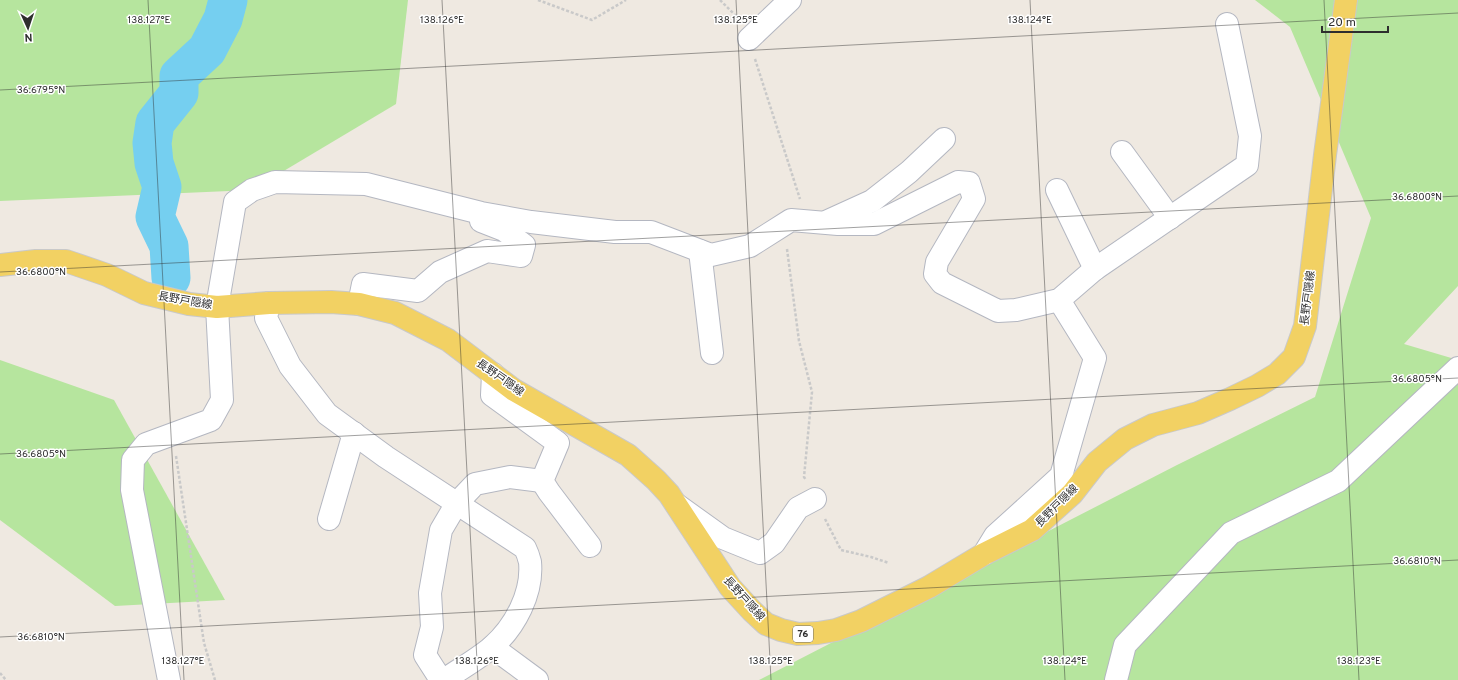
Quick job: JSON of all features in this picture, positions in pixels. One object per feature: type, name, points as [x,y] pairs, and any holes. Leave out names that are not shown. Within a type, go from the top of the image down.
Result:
[{"type":"main road","name":"長野戸隠線","points":[[0,265],[36,261],[66,261],[107,275],[144,293],[189,304],[217,307],[269,303],[331,302],[359,304],[395,313],[448,340],[514,390],[628,455],[669,494],[730,587],[766,624],[798,634],[836,630],[861,621],[929,587],[984,554],[1032,530],[1072,494],[1097,462],[1125,438],[1153,425],[1198,413],[1230,400],[1277,374],[1294,357],[1305,326],[1346,0]]},
{"type":"street","points":[[749,39],[790,0]]},
{"type":"street","points":[[169,680],[132,490],[133,460],[146,444],[211,420],[222,400],[217,307],[235,202],[252,190],[275,182],[366,184],[481,212],[531,222],[600,230],[651,232],[711,255],[750,246],[790,220],[825,223],[874,224],[958,182],[969,183],[974,199],[937,262],[935,274],[942,283],[998,311],[1016,310],[1059,300],[1095,269],[1247,166],[1250,136],[1227,24]]},
{"type":"street","points":[[825,223],[872,201],[909,172],[944,139]]},
{"type":"street","points":[[1122,152],[1170,218]]},
{"type":"street","points":[[1057,190],[1095,269]]},
{"type":"street","points":[[359,304],[363,284],[418,291],[440,272],[487,251],[522,256],[524,245],[504,230],[477,220],[481,212]]},
{"type":"street","points":[[700,251],[712,353]]},
{"type":"street","points":[[984,554],[995,536],[1061,476],[1095,358],[1059,300]]},
{"type":"street","points":[[269,303],[266,318],[290,366],[327,414],[386,457],[525,548],[530,562],[529,582],[524,601],[510,628],[492,647],[444,680]]},
{"type":"street","points":[[1116,680],[1125,645],[1231,533],[1338,481],[1458,368]]},
{"type":"street","points":[[493,374],[492,395],[558,443],[542,481]]},
{"type":"street","points":[[329,519],[354,433]]},
{"type":"street","points":[[440,680],[425,655],[432,627],[430,593],[441,530],[456,503],[475,484],[510,477],[542,481]]},
{"type":"street","points":[[542,481],[590,546]]},
{"type":"street","points":[[676,505],[723,538],[760,552],[774,543],[798,508],[815,499]]},
{"type":"street","points":[[492,647],[537,680]]},
{"type":"path","points":[[538,0],[592,20],[626,0]]},
{"type":"path","points":[[720,0],[744,25],[800,199],[785,232],[799,341],[812,392],[804,476],[841,550],[889,563]]},
{"type":"path","points":[[173,434],[204,643],[215,680]]},
{"type":"path","points":[[0,673],[6,680]]},
{"type":"green space","points":[[0,0],[408,0],[396,104],[252,190],[0,201]]},
{"type":"green space","points":[[1255,0],[1458,0],[1458,286],[1404,344],[1458,360],[1458,680],[759,680],[1177,465],[1315,397],[1371,218],[1290,27]]},
{"type":"green space","points":[[0,360],[114,400],[225,600],[115,606],[0,520]]},
{"type":"waterway","points":[[171,278],[169,246],[155,217],[162,187],[154,163],[152,143],[155,123],[179,93],[179,76],[207,50],[223,19],[228,0]]}]
